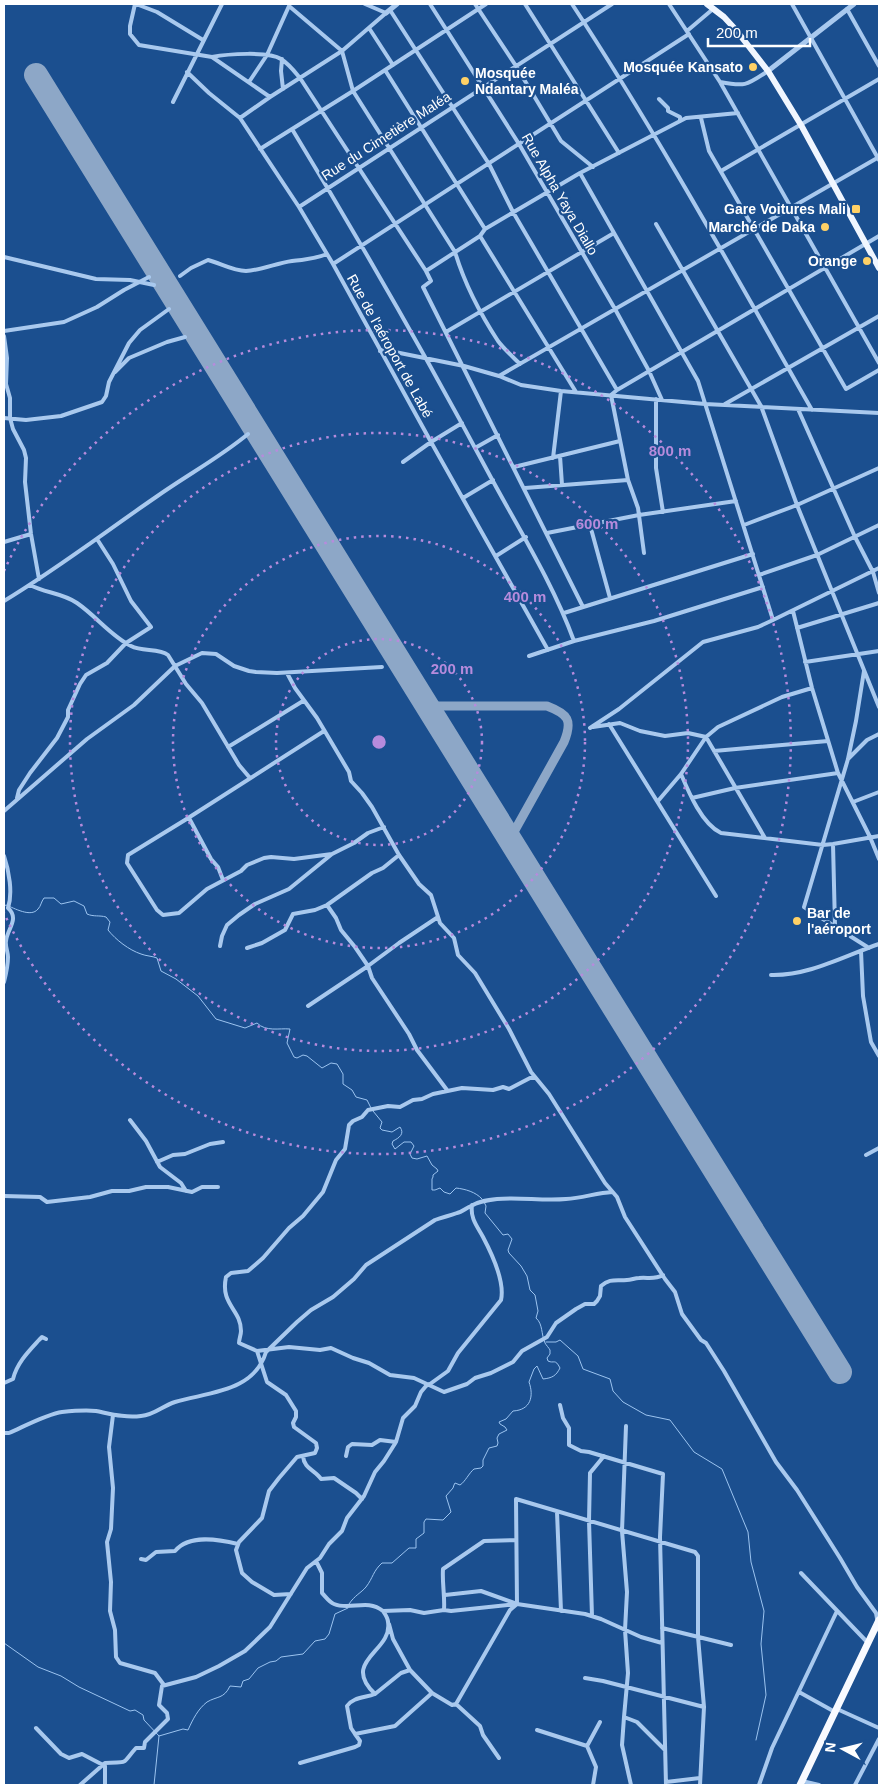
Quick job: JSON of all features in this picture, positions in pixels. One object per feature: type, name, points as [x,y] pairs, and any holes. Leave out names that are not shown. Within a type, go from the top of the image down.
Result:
[{"type":"highway","points":[[801,1783],[868,1643],[879,1625]]},
{"type":"main road","points":[[707,4],[736,30],[768,71],[834,183],[879,268]]},
{"type":"street","points":[[203,40],[157,12],[135,4],[130,34],[139,45],[212,57],[234,54],[267,55],[282,59],[300,78],[426,271],[431,281],[423,287],[583,607]]},
{"type":"street","points":[[172,102],[222,4]]},
{"type":"street","points":[[365,4],[388,12],[416,50],[489,164],[514,212],[617,390]]},
{"type":"street","points":[[240,118],[342,51],[397,4]]},
{"type":"street","name":"Rue Alpha Yaya Diallo","points":[[430,4],[519,144],[615,309],[649,371],[662,400]]},
{"type":"street","points":[[475,4],[516,66],[561,142],[593,167]]},
{"type":"street","points":[[260,149],[486,4]]},
{"type":"street","points":[[525,4],[620,153]]},
{"type":"street","points":[[572,4],[621,78],[655,135],[812,410]]},
{"type":"street","name":"Rue du Cimetière Maléa","points":[[299,207],[612,4]]},
{"type":"street","points":[[669,4],[720,82],[879,363]]},
{"type":"street","points":[[499,376],[879,158],[792,4]]},
{"type":"street","points":[[720,82],[738,86],[747,85],[768,71],[854,4]]},
{"type":"street","points":[[249,82],[267,55],[289,5],[342,51],[353,91],[456,252],[460,267],[481,311],[499,342],[520,364]]},
{"type":"street","points":[[333,264],[621,78],[688,33],[713,9]]},
{"type":"street","points":[[847,9],[879,66]]},
{"type":"street","points":[[369,28],[393,65]]},
{"type":"street","points":[[212,57],[270,97]]},
{"type":"street","points":[[282,59],[282,89]]},
{"type":"street","points":[[385,70],[485,229]]},
{"type":"street","name":"Rue de l'aéroport de Labé","points":[[187,72],[240,118],[299,207],[333,264],[548,650]]},
{"type":"street","points":[[721,171],[879,79]]},
{"type":"street","points":[[659,99],[668,110],[680,117],[680,121]]},
{"type":"street","points":[[426,271],[480,236],[485,229],[580,173],[680,121],[686,118],[738,114]]},
{"type":"street","points":[[701,118],[709,151],[846,389],[879,370]]},
{"type":"street","points":[[292,129],[362,245],[526,537],[564,613],[574,641]]},
{"type":"street","points":[[580,173],[698,381],[773,620]]},
{"type":"street","points":[[656,224],[761,406],[797,505],[879,707]]},
{"type":"street","points":[[446,332],[614,233]]},
{"type":"street","points":[[480,236],[576,392]]},
{"type":"street","points":[[611,395],[879,236]]},
{"type":"street","points":[[180,276],[208,260],[246,271],[292,261],[313,260],[327,254]]},
{"type":"street","points":[[4,258],[96,279],[120,279],[154,285]]},
{"type":"street","points":[[4,331],[64,322],[97,307],[149,277]]},
{"type":"street","points":[[4,418],[26,420],[61,416],[102,402],[113,374],[134,337],[140,330],[170,309]]},
{"type":"street","points":[[724,405],[879,316]]},
{"type":"street","points":[[4,336],[7,358],[6,384],[10,398],[10,418],[26,458],[25,482],[31,534],[40,579]]},
{"type":"street","points":[[113,374],[129,358],[167,342],[185,337]]},
{"type":"street","points":[[380,351],[385,350],[464,366],[499,376],[521,385],[561,391],[705,404],[879,413]]},
{"type":"street","points":[[552,458],[561,391]]},
{"type":"street","points":[[611,395],[628,480],[639,516],[644,554]]},
{"type":"street","points":[[656,399],[656,468],[663,512]]},
{"type":"street","points":[[798,409],[855,537],[873,572],[879,593]]},
{"type":"street","points":[[403,462],[462,423]]},
{"type":"street","points":[[4,601],[40,579],[157,496],[221,455],[248,434]]},
{"type":"street","points":[[475,448],[498,435]]},
{"type":"street","points":[[514,467],[620,442]]},
{"type":"street","points":[[560,456],[562,485]]},
{"type":"street","points":[[744,525],[797,505],[879,468]]},
{"type":"street","points":[[463,498],[493,480]]},
{"type":"street","points":[[525,488],[628,480]]},
{"type":"street","points":[[547,533],[736,501]]},
{"type":"street","points":[[590,525],[610,598]]},
{"type":"street","points":[[759,575],[817,555],[879,525]]},
{"type":"street","points":[[4,542],[31,534]]},
{"type":"street","points":[[496,556],[526,537]]},
{"type":"street","points":[[17,798],[19,790],[30,773],[57,738],[68,717],[68,710],[86,675],[106,662],[126,643],[151,627],[131,601],[113,564],[97,539]]},
{"type":"street","points":[[564,613],[753,554]]},
{"type":"street","points":[[706,737],[688,734],[666,736],[640,731],[620,723],[590,728],[619,709],[703,642],[758,627],[879,568]]},
{"type":"street","points":[[30,585],[40,590],[63,596],[77,603],[126,643],[139,650],[165,652],[176,666],[186,684],[202,703],[228,747],[250,778]]},
{"type":"street","points":[[529,656],[574,641],[654,621],[763,587]]},
{"type":"street","points":[[797,628],[879,603]]},
{"type":"street","points":[[793,611],[812,688],[838,773],[879,859]]},
{"type":"street","points":[[805,662],[879,651]]},
{"type":"street","points":[[4,811],[86,739],[134,705],[176,666],[202,653],[216,654],[234,666],[249,671],[287,672],[382,667]]},
{"type":"street","points":[[864,670],[848,759],[804,907],[869,948]]},
{"type":"street","points":[[287,672],[303,701],[317,718],[349,772],[351,781],[362,793],[419,884],[431,895],[440,923],[454,938],[458,955],[475,972],[509,1029],[522,1057],[535,1078],[548,1094],[617,1197],[625,1216],[662,1275],[675,1292],[682,1314],[700,1340],[706,1343],[724,1371],[776,1462],[797,1490],[857,1587],[876,1613],[879,1625]]},
{"type":"street","points":[[658,801],[681,774],[706,737],[718,727],[782,697],[812,688]]},
{"type":"street","points":[[228,747],[303,701]]},
{"type":"street","points":[[609,724],[716,896]]},
{"type":"street","points":[[324,731],[189,818],[128,854],[127,863],[152,902],[163,915],[179,913],[203,892],[241,871],[247,865],[271,857],[294,859],[332,854]]},
{"type":"street","points":[[848,759],[867,740],[879,734]]},
{"type":"street","points":[[706,737],[765,838]]},
{"type":"street","points":[[714,751],[828,741]]},
{"type":"street","points":[[692,798],[735,788],[838,773]]},
{"type":"street","points":[[681,774],[692,798],[712,829],[721,833],[822,845],[879,836]]},
{"type":"street","points":[[853,802],[879,792]]},
{"type":"street","points":[[189,818],[211,859],[218,867],[223,880]]},
{"type":"street","points":[[220,946],[227,925],[239,915],[255,904],[289,889],[332,854],[354,843],[368,833],[384,827]]},
{"type":"street","points":[[833,844],[835,926]]},
{"type":"street","points":[[248,948],[262,943],[284,930],[293,914],[315,910],[327,905],[372,873],[383,868],[399,854]]},
{"type":"street","points":[[4,856],[10,879],[8,906],[13,918],[6,940],[8,964],[4,982]]},
{"type":"street","points":[[327,905],[336,918],[340,930],[355,946],[368,966],[370,973],[414,1046],[448,1090]]},
{"type":"street","points":[[308,1006],[438,917]]},
{"type":"street","points":[[771,975],[785,975],[808,970],[879,944]]},
{"type":"street","points":[[861,951],[863,996],[871,1042],[879,1056]]},
{"type":"street","points":[[535,1078],[530,1078],[509,1089],[503,1087],[493,1090],[472,1088],[448,1090],[422,1099],[410,1100],[400,1107],[388,1106],[368,1110],[362,1117],[353,1121],[349,1125],[345,1149],[336,1160],[323,1192],[303,1216],[289,1228],[248,1272],[231,1273],[226,1277],[224,1292],[240,1324],[239,1343],[257,1351],[289,1347],[320,1350],[331,1348],[369,1363],[390,1375],[414,1378],[444,1392],[468,1384],[475,1378],[491,1373],[513,1362],[522,1351],[544,1339],[556,1324],[576,1309],[585,1304],[594,1304],[600,1296],[600,1286],[608,1281],[614,1279],[650,1279],[662,1275]]},
{"type":"street","points":[[130,1120],[146,1141],[160,1167],[180,1183],[186,1191]]},
{"type":"street","points":[[157,1162],[170,1158],[173,1155],[185,1154],[210,1144],[223,1142]]},
{"type":"street","points":[[866,1155],[879,1148]]},
{"type":"street","points":[[4,1196],[40,1197],[47,1202],[146,1187],[168,1187],[192,1192],[202,1187],[218,1187]]},
{"type":"street","points":[[4,1433],[9,1433],[60,1412],[96,1411],[114,1416],[143,1416],[152,1414],[165,1406],[238,1386],[250,1379],[268,1350],[311,1310],[333,1296],[354,1279],[366,1265],[435,1220],[446,1215],[458,1213],[483,1201],[498,1199],[569,1199],[601,1192],[612,1192]]},
{"type":"street","points":[[80,1785],[105,1763],[121,1763],[126,1761],[136,1748],[144,1748],[146,1742],[168,1719],[167,1713],[159,1705],[162,1686],[196,1677],[245,1651],[270,1627],[307,1568],[320,1558],[329,1544],[342,1531],[348,1518],[362,1499],[374,1472],[384,1461],[396,1442],[403,1418],[415,1406],[426,1386],[448,1371],[458,1353],[501,1300],[503,1291],[499,1271],[484,1238],[473,1220],[472,1205]]},
{"type":"street","points":[[4,1383],[13,1379],[20,1361],[39,1340],[42,1338],[46,1339]]},
{"type":"street","points":[[257,1351],[267,1382],[286,1395],[296,1411],[296,1417],[292,1423],[294,1427],[316,1443],[317,1448],[315,1453],[297,1457],[269,1491],[262,1518],[258,1524],[246,1533],[236,1550],[242,1573],[252,1582],[274,1595],[291,1594]]},
{"type":"street","points":[[560,1405],[563,1418],[569,1428],[569,1445],[580,1452],[589,1452],[663,1474],[660,1542],[666,1783],[700,1778]]},
{"type":"street","points":[[114,1416],[109,1447],[113,1488],[112,1529],[107,1542],[111,1582],[110,1611],[115,1630],[116,1657],[120,1663],[155,1673],[164,1685]]},
{"type":"street","points":[[626,1426],[622,1531],[627,1592],[628,1673],[622,1745],[631,1785]]},
{"type":"street","points":[[346,1456],[348,1447],[352,1444],[366,1446],[380,1440],[396,1442]]},
{"type":"street","points":[[304,1456],[304,1462],[308,1469],[321,1479],[334,1478],[362,1499]]},
{"type":"street","points":[[592,1616],[589,1521],[590,1473],[604,1456]]},
{"type":"street","points":[[456,1704],[507,1614],[517,1604],[516,1499],[660,1542],[690,1549],[698,1556],[698,1637],[704,1707],[700,1785]]},
{"type":"street","points":[[558,1512],[561,1611]]},
{"type":"street","points":[[141,1559],[146,1560],[156,1552],[174,1551],[181,1544],[188,1541],[206,1539],[238,1544]]},
{"type":"street","points":[[444,1610],[443,1569],[484,1541],[516,1540]]},
{"type":"street","points":[[316,1561],[322,1573],[322,1593],[330,1602],[336,1605],[376,1605],[383,1611],[394,1639],[410,1670],[432,1693],[452,1705],[456,1704],[480,1726],[483,1735],[499,1758]]},
{"type":"street","points":[[801,1573],[868,1643]]},
{"type":"street","points":[[445,1595],[481,1591],[517,1604],[592,1616],[662,1643]]},
{"type":"street","points":[[383,1611],[410,1610],[424,1614],[444,1610],[451,1611],[517,1604]]},
{"type":"street","points":[[759,1785],[772,1748],[837,1611]]},
{"type":"street","points":[[375,1694],[363,1676],[363,1666],[368,1657],[383,1641],[387,1633],[388,1623]]},
{"type":"street","points":[[662,1628],[731,1645]]},
{"type":"street","points":[[300,1763],[355,1747],[360,1742],[352,1728],[346,1706],[348,1703],[375,1694],[401,1673],[410,1670]]},
{"type":"street","points":[[585,1678],[704,1707]]},
{"type":"street","points":[[799,1692],[879,1728]]},
{"type":"street","points":[[355,1734],[395,1726],[432,1693]]},
{"type":"street","points":[[624,1717],[638,1722],[665,1750]]},
{"type":"street","points":[[587,1746],[600,1722]]},
{"type":"street","points":[[36,1728],[61,1754],[69,1758],[82,1754],[105,1766],[105,1785]]},
{"type":"street","points":[[537,1730],[587,1746],[596,1767],[593,1785]]},
{"type":"street","points":[[855,1785],[879,1739]]},
{"type":"street","points":[[801,1783],[819,1785]]},
{"type":"waterway","points":[[4,906],[31,913],[40,907],[44,898],[54,898],[61,904],[74,901],[84,906],[87,914],[106,917],[110,922],[108,930],[115,937],[136,952],[157,958],[161,971],[176,979],[198,996],[216,1019],[245,1028],[257,1023],[268,1029],[290,1029],[287,1043],[294,1057],[307,1056],[322,1068],[331,1063],[337,1064],[343,1074],[343,1084],[352,1090],[356,1097],[367,1100],[371,1108]]},
{"type":"waterway","points":[[373,1111],[382,1122],[380,1128],[382,1130],[392,1132],[400,1127],[402,1134],[392,1144],[395,1149],[404,1142],[411,1142],[414,1146],[410,1154],[412,1158],[417,1159],[427,1156],[432,1165],[437,1169],[438,1171],[433,1175],[432,1179],[432,1190],[440,1188],[450,1194],[456,1188],[459,1188],[474,1193],[482,1199]]},
{"type":"waterway","points":[[349,1604],[366,1587],[382,1563],[392,1563],[409,1548],[416,1548],[416,1539],[424,1533],[424,1522],[426,1519],[443,1520],[451,1512],[446,1496],[455,1483],[460,1485],[474,1469],[483,1466],[483,1460],[489,1448],[497,1446],[499,1434],[507,1430],[499,1422],[506,1419],[513,1411],[524,1408],[530,1401],[529,1382],[534,1369],[537,1366],[543,1379],[553,1376],[560,1368],[556,1362],[548,1361],[547,1358],[550,1350],[545,1343],[540,1323],[536,1318],[538,1311],[535,1295],[530,1290],[527,1276],[508,1250],[512,1239],[508,1234],[503,1235],[485,1213],[486,1206],[484,1202]]},
{"type":"waterway","points":[[546,1342],[560,1340],[578,1356],[583,1369],[610,1379],[613,1391],[623,1402],[646,1415],[670,1420],[694,1452],[722,1469],[748,1532],[751,1562],[764,1611],[761,1644],[766,1695],[756,1740]]},
{"type":"waterway","points":[[4,1643],[38,1667],[61,1676],[79,1687],[130,1711],[135,1710],[143,1715],[144,1720],[159,1736],[183,1729],[188,1730],[196,1715],[207,1702],[223,1695],[230,1686],[241,1687],[243,1681],[249,1679],[258,1668],[281,1657],[303,1654],[315,1641],[325,1639],[329,1634],[335,1614],[348,1608]]},
{"type":"waterway","points":[[154,1785],[159,1736]]},
{"type":"taxiway","points":[[427,706],[547,706],[560,712],[567,719],[568,728],[564,742],[510,839]]},
{"type":"runway","points":[[36,75],[840,1372]]},
{"type":"place","name":"Mosquée Kansato","points":[[753,67]]},
{"type":"place","name":"Mosquée Ndantary Maléa","points":[[465,81]]},
{"type":"place","name":"Gare Voitures Mali","points":[[856,209]]},
{"type":"place","name":"Marché de Daka","points":[[825,227]]},
{"type":"place","name":"Orange","points":[[867,261]]},
{"type":"place","name":"Bar de l'aéroport","points":[[797,921]]}]
